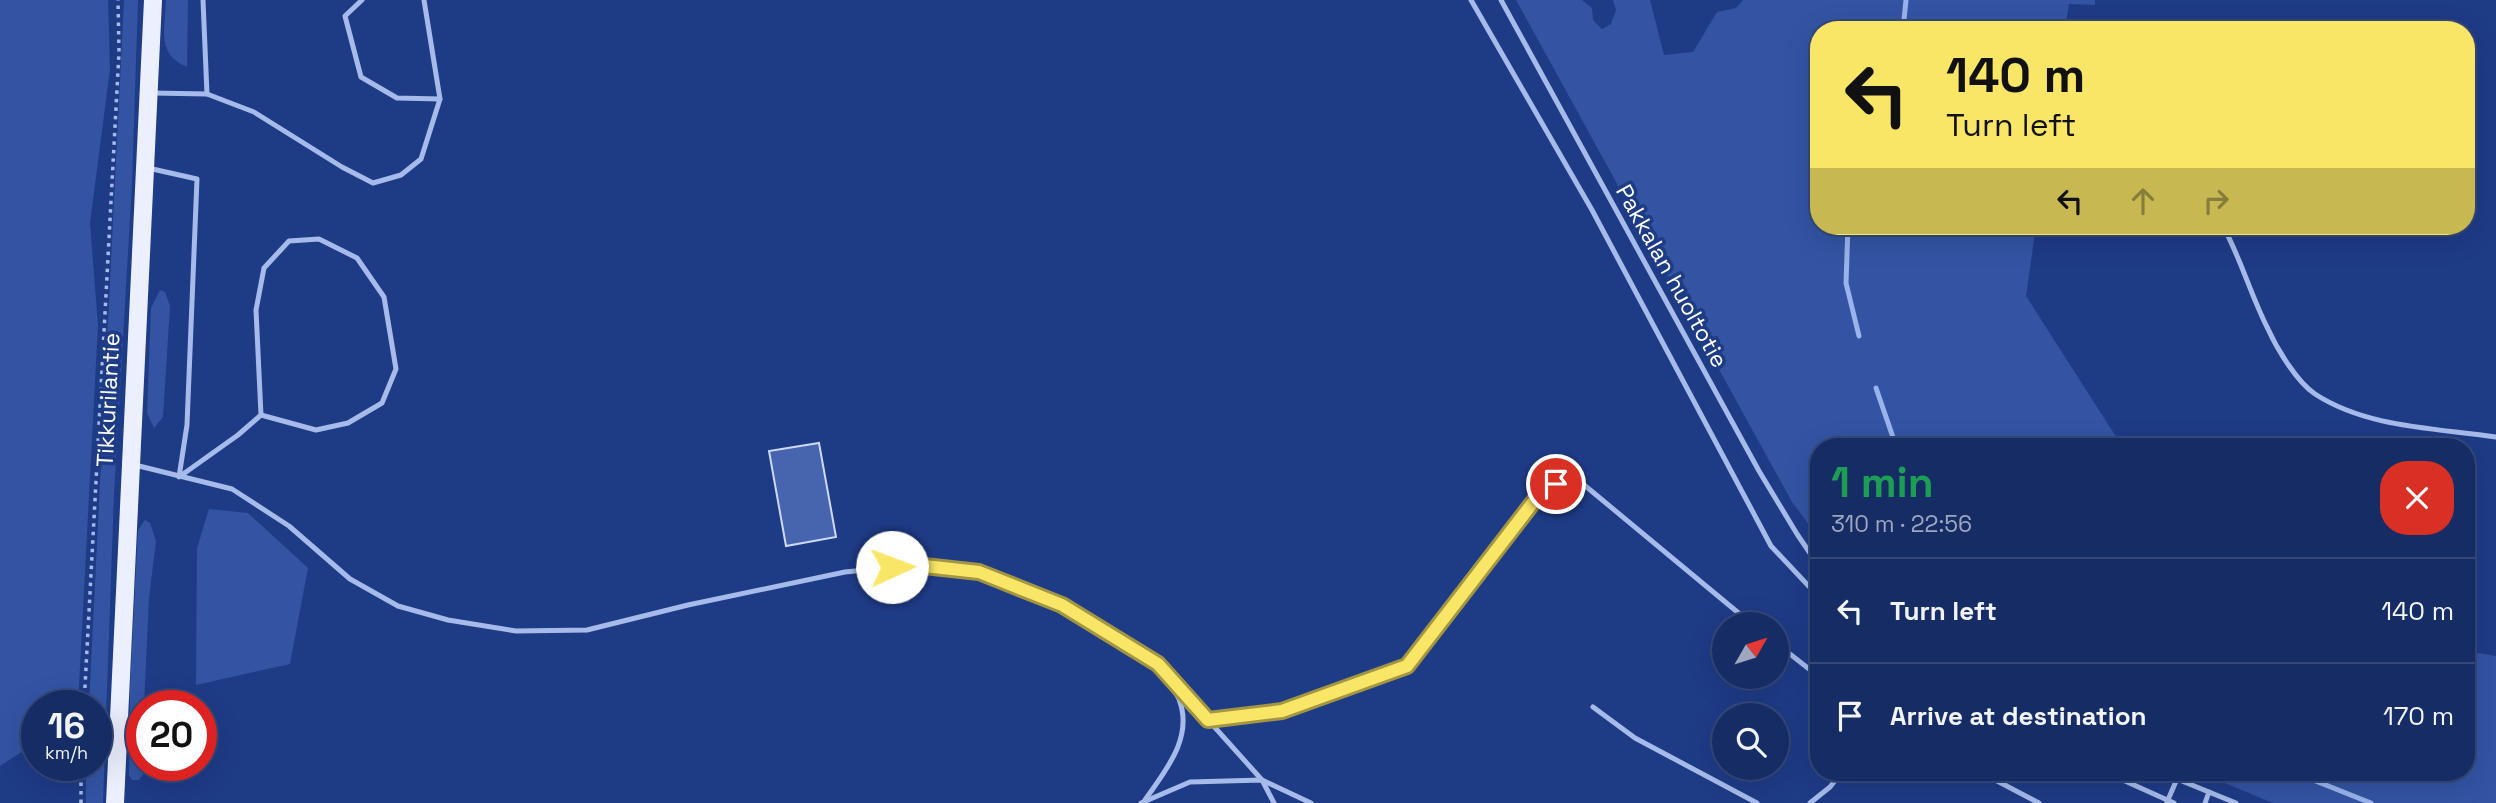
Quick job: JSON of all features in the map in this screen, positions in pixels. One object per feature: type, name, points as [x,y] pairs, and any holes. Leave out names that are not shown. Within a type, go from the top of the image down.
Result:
[{"type":"main road","name":"Tikkurilantie","points":[[115,803],[153,0]]},
{"type":"lane","points":[[203,0],[207,94]]},
{"type":"lane","points":[[362,0],[345,16],[361,77],[397,98],[440,99]]},
{"type":"lane","points":[[149,93],[207,94],[254,112],[342,167],[373,183],[401,175],[421,159],[440,99],[424,0]]},
{"type":"lane","points":[[1471,0],[1592,209],[1771,546],[1810,587]]},
{"type":"lane","name":"Pakkalan huoltotie","points":[[1501,0],[1759,471],[1810,553]]},
{"type":"lane","points":[[145,167],[197,179],[187,425],[179,477]]},
{"type":"lane","points":[[2228,235],[2268,330],[2289,366],[2312,393],[2371,419],[2496,437]]},
{"type":"lane","points":[[320,239],[357,258],[384,297],[397,369],[382,403],[348,423],[316,430],[261,415],[256,310],[264,268],[289,241],[320,239]]},
{"type":"lane","points":[[179,477],[261,415]]},
{"type":"lane","points":[[130,464],[232,489],[289,526],[350,579],[398,606],[448,620],[516,631],[587,630],[688,605],[845,572],[915,565],[979,572],[1062,605],[1158,664],[1262,780],[1274,803]]},
{"type":"lane","points":[[1208,720],[1282,711],[1407,666],[1538,496],[1556,484],[1583,484],[1737,612]]},
{"type":"lane","points":[[1789,653],[1810,670]]},
{"type":"lane","points":[[1143,802],[1174,757],[1183,732],[1179,700],[1158,664]]},
{"type":"lane","points":[[1593,707],[1635,738],[1757,803]]},
{"type":"lane","points":[[1143,802],[1190,782],[1262,780],[1311,803]]},
{"type":"lane","points":[[1810,803],[1835,781]]},
{"type":"lane","points":[[1997,781],[2039,803]]},
{"type":"lane","points":[[2124,781],[2174,803]]},
{"type":"lane","points":[[2167,802],[2175,781]]},
{"type":"lane","points":[[2181,781],[2236,803]]},
{"type":"lane","points":[[2205,803],[2209,792]]},
{"type":"path","points":[[85,690],[119,52],[118,0]]},
{"type":"path","points":[[81,781],[81,803]]},
{"type":"shaded area","points":[[0,0],[108,0],[110,69],[90,223],[98,325],[79,690],[21,690],[21,752],[0,766]]},
{"type":"shaded area","points":[[124,0],[138,0],[132,184],[114,494],[107,690],[90,690]]},
{"type":"shaded area","points":[[166,0],[188,0],[187,67],[177,62],[166,48]]},
{"type":"shaded area","points":[[1516,0],[1582,0],[1592,8],[1593,20],[1602,29],[1611,24],[1616,10],[1613,0],[1650,0],[1664,55],[1693,52],[1717,12],[1736,8],[1743,0],[2095,0],[2095,5],[2069,4],[2066,21],[1810,21],[1810,235],[2035,235],[2026,296],[2117,438],[1810,438],[1810,526],[1792,502]]},
{"type":"shaded area","points":[[160,290],[165,292],[170,306],[163,417],[154,428],[147,413],[151,308]]},
{"type":"shaded area","points":[[209,509],[248,513],[308,568],[290,664],[196,685],[197,548]]},
{"type":"shaded area","points":[[145,520],[150,523],[156,541],[149,598],[145,690],[130,690],[130,688],[138,530]]},
{"type":"shaded area","points":[[2475,652],[2496,656],[2496,803],[2273,803],[2220,781],[2475,781]]},
{"type":"shaded area","points":[[86,781],[104,781],[103,803],[86,803]]},
{"type":"building","points":[[819,443],[836,537],[786,546],[769,451]]},
{"type":"waterway","points":[[1904,21],[1906,0]]},
{"type":"waterway","points":[[1848,235],[1846,283],[1859,336]]},
{"type":"waterway","points":[[1876,388],[1893,438]]},
{"type":"waterway","points":[[2316,781],[2371,803]]},
{"type":"route","points":[[892,567],[915,565],[979,572],[1062,605],[1158,664],[1208,720],[1282,711],[1407,666],[1538,496],[1556,484]]}]
